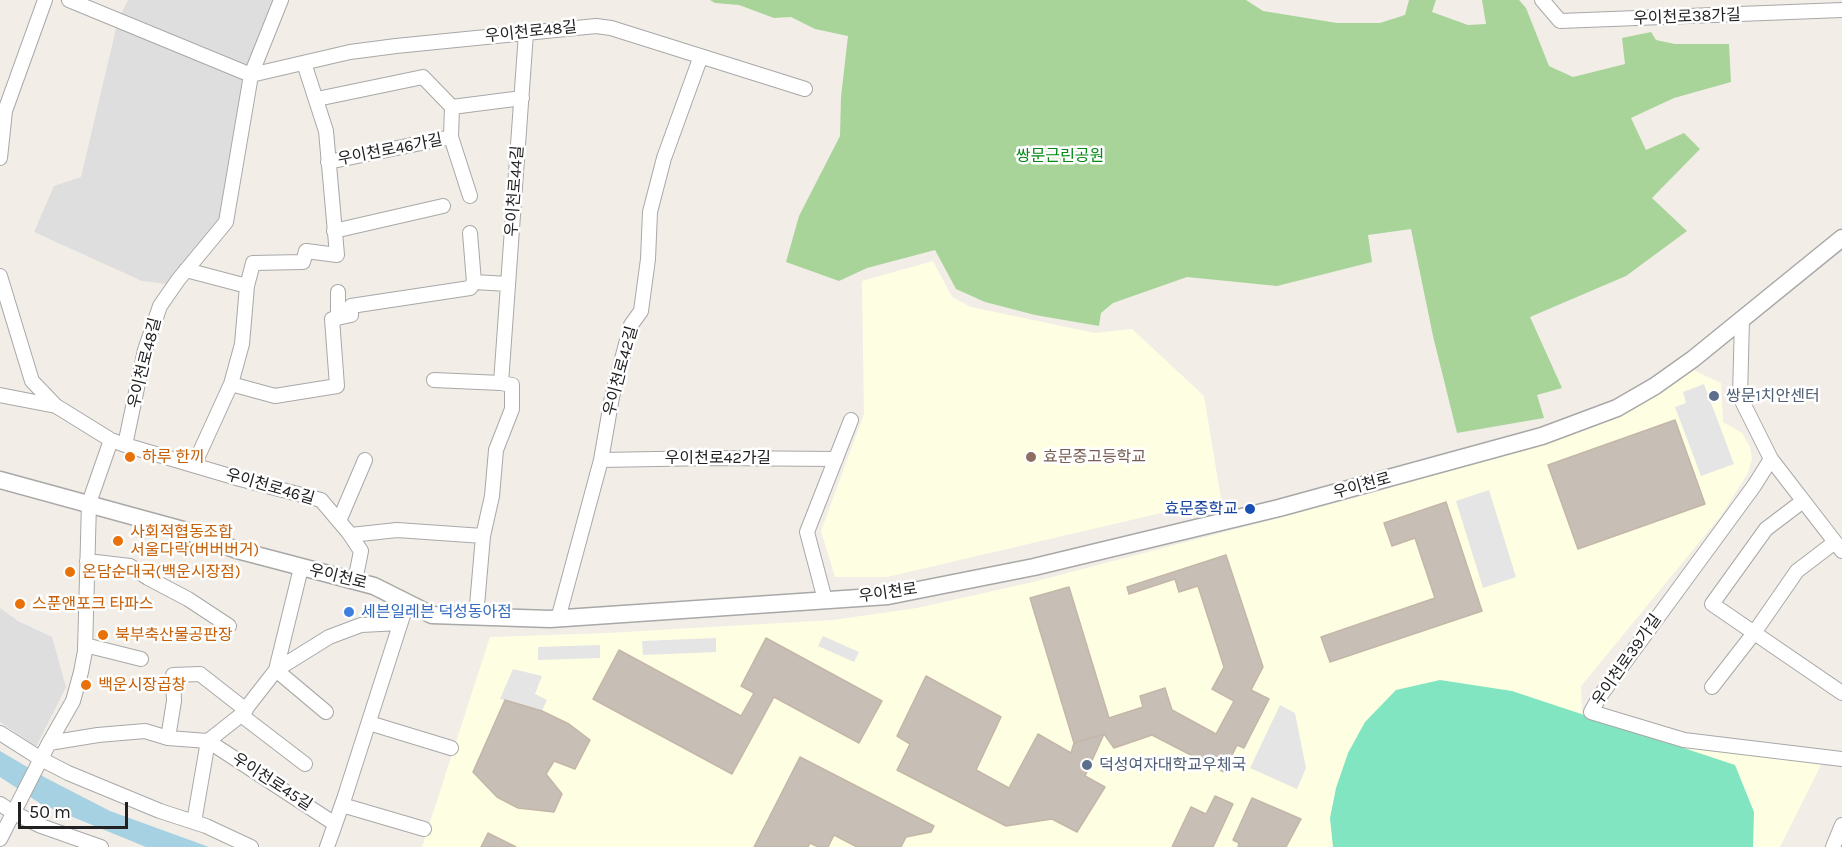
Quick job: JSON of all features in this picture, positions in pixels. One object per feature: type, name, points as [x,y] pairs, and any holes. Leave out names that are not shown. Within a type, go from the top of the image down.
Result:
[{"type":"street","points":[[0,158],[2,110],[45,0]]},
{"type":"street","points":[[69,0],[251,75]]},
{"type":"street","name":"우이천로48길","points":[[125,445],[145,350],[160,306],[226,222],[251,75],[281,0]]},
{"type":"street","name":"우이천로38가길","points":[[1542,0],[1560,21],[1842,10]]},
{"type":"street","name":"우이천로48길","points":[[251,75],[350,52],[596,26],[611,28],[805,89]]},
{"type":"street","name":"우이천로44길","points":[[501,383],[526,33]]},
{"type":"street","name":"우이천로42길","points":[[558,619],[601,460],[612,398],[630,325],[641,311],[648,259],[650,212],[664,158],[701,56]]},
{"type":"street","name":"우이천로46가길","points":[[194,465],[231,384],[242,344],[247,286],[253,262],[303,262],[306,251],[337,255],[326,132],[304,63]]},
{"type":"street","points":[[316,99],[423,77],[452,108],[522,98]]},
{"type":"street","name":"우이천로46가길","points":[[328,162],[451,137],[452,108]]},
{"type":"street","points":[[451,137],[470,196]]},
{"type":"street","points":[[334,231],[443,206]]},
{"type":"street","points":[[231,384],[275,396],[337,386],[332,319],[351,315],[351,306],[470,288],[474,282],[470,233]]},
{"type":"street","name":"우이천로","points":[[0,480],[183,530],[237,550],[374,586],[432,615],[558,619],[888,596],[1034,567],[1290,506],[1542,436],[1617,408],[1655,386],[1693,359],[1842,238]]},
{"type":"street","points":[[186,270],[247,286]]},
{"type":"street","points":[[0,276],[32,381],[56,406],[111,440],[125,445]]},
{"type":"street","points":[[474,282],[508,284]]},
{"type":"street","points":[[338,292],[338,318]]},
{"type":"street","points":[[1712,687],[1754,633],[1797,571],[1839,546],[1771,459],[1740,397],[1742,320]]},
{"type":"street","points":[[434,380],[512,385],[512,409],[496,450],[492,496],[483,536],[476,617]]},
{"type":"street","points":[[0,395],[56,406]]},
{"type":"street","points":[[825,600],[807,532],[851,420]]},
{"type":"street","points":[[0,839],[73,701],[85,645],[89,503],[111,440]]},
{"type":"street","name":"우이천로46길","points":[[125,445],[321,500],[351,536],[360,551],[355,581]]},
{"type":"street","name":"우이천로42가길","points":[[601,460],[836,459]]},
{"type":"street","name":"우이천로39가길","points":[[1771,459],[1754,486],[1600,696],[1591,712],[1684,740],[1842,759]]},
{"type":"street","points":[[339,521],[365,460]]},
{"type":"street","points":[[1803,501],[1766,529],[1712,604],[1842,693]]},
{"type":"street","points":[[351,536],[397,530],[483,536]]},
{"type":"street","points":[[87,561],[130,566],[230,626]]},
{"type":"street","points":[[276,670],[302,568]]},
{"type":"street","points":[[327,847],[407,603]]},
{"type":"street","points":[[194,822],[208,741],[243,712],[276,670],[329,637],[361,626],[400,622]]},
{"type":"street","points":[[85,645],[141,659]]},
{"type":"street","points":[[276,670],[326,712]]},
{"type":"street","points":[[168,738],[174,701],[173,675],[200,674],[305,764]]},
{"type":"street","points":[[369,723],[451,748]]},
{"type":"street","points":[[49,743],[98,735],[145,731],[168,738],[208,741]]},
{"type":"street","points":[[0,733],[41,759],[120,795],[194,822],[251,847]]},
{"type":"street","name":"우이천로45길","points":[[208,741],[335,824]]},
{"type":"street","points":[[0,804],[41,826],[101,847]]},
{"type":"street","points":[[342,805],[424,829]]},
{"type":"street","points":[[1833,847],[1842,825]]},
{"type":"shaded area","points":[[128,0],[281,0],[251,75],[226,222],[175,285],[142,281],[34,232],[54,186],[81,177],[118,20]]},
{"type":"shaded area","name":"효문중고등학교","points":[[933,261],[952,297],[971,307],[1095,333],[1132,329],[1204,396],[1221,499],[887,577],[835,577],[821,531],[864,414],[862,281]]},
{"type":"shaded area","points":[[1691,369],[1721,383],[1723,422],[1742,433],[1750,447],[1752,459],[1748,473],[1720,517],[1581,686],[1582,713],[1681,743],[1823,761],[1780,847],[422,847],[490,637],[608,633],[833,620],[917,608],[1033,582],[1355,498],[1529,448]]},
{"type":"shaded area","points":[[1704,384],[1734,464],[1701,476],[1675,407],[1686,403],[1683,392]]},
{"type":"shaded area","points":[[1489,490],[1516,577],[1483,588],[1456,501]]},
{"type":"shaded area","points":[[0,608],[18,621],[52,637],[66,687],[36,747],[0,722]]},
{"type":"shaded area","points":[[823,636],[859,652],[854,662],[818,646]]},
{"type":"shaded area","points":[[716,638],[716,652],[643,655],[642,641]]},
{"type":"shaded area","points":[[600,645],[600,658],[538,660],[538,647]]},
{"type":"shaded area","points":[[513,669],[542,676],[535,694],[547,700],[542,711],[500,699]]},
{"type":"shaded area","points":[[1280,705],[1295,713],[1306,768],[1297,789],[1250,768]]},
{"type":"green space","name":"쌍문근린공원","points":[[710,0],[1246,0],[1263,11],[1337,23],[1380,23],[1405,15],[1409,0],[1436,0],[1432,12],[1468,25],[1486,24],[1482,0],[1519,0],[1526,8],[1549,66],[1573,77],[1625,64],[1622,38],[1651,32],[1656,40],[1675,44],[1729,44],[1731,82],[1674,98],[1631,118],[1646,150],[1684,133],[1700,149],[1652,198],[1687,231],[1626,276],[1530,317],[1562,388],[1537,395],[1544,418],[1457,433],[1433,336],[1411,229],[1368,235],[1372,262],[1277,286],[1187,277],[1113,303],[1101,313],[1099,326],[1035,315],[985,302],[956,289],[935,250],[867,268],[839,281],[786,262],[799,216],[840,136],[841,97],[848,36],[815,29],[791,17],[774,18],[739,5],[715,3]]},
{"type":"green space","points":[[1440,680],[1512,691],[1735,765],[1754,812],[1753,847],[1333,847],[1330,818],[1336,788],[1348,753],[1365,722],[1396,690]]},
{"type":"water","points":[[0,751],[110,811],[209,847],[146,847],[41,804],[0,777]]},
{"type":"building","points":[[1675,420],[1705,504],[1578,549],[1548,465]]},
{"type":"building","points":[[1446,502],[1482,611],[1330,662],[1321,637],[1435,598],[1415,538],[1392,546],[1384,523]]},
{"type":"building","points":[[1226,555],[1263,667],[1251,690],[1269,699],[1244,748],[1237,745],[1224,772],[1152,735],[1114,748],[1104,734],[1074,743],[1030,598],[1069,587],[1109,718],[1143,707],[1140,696],[1165,688],[1172,710],[1216,734],[1234,701],[1212,689],[1224,667],[1198,586],[1179,592],[1175,579],[1129,594],[1127,587]]},
{"type":"building","points":[[766,638],[882,701],[859,743],[774,697],[732,774],[593,699],[619,650],[741,716],[754,693],[741,686]]},
{"type":"building","points":[[926,676],[1001,717],[976,770],[1009,788],[1038,734],[1071,753],[1074,743],[1104,734],[1085,776],[1105,787],[1077,832],[1052,819],[1006,826],[897,770],[910,744],[897,736]]},
{"type":"building","points":[[505,700],[542,711],[569,724],[590,740],[575,769],[554,761],[546,774],[562,794],[554,812],[518,808],[497,797],[473,772]]},
{"type":"building","points":[[800,757],[934,826],[931,832],[906,837],[901,847],[857,847],[834,835],[828,847],[818,847],[810,843],[808,847],[754,847]]},
{"type":"building","points":[[1215,796],[1233,804],[1213,847],[1172,847],[1191,807],[1206,814]]},
{"type":"building","points":[[1252,798],[1301,819],[1286,847],[1238,847],[1239,843],[1233,840]]},
{"type":"building","points":[[488,833],[516,847],[481,847]]},
{"type":"place","name":"쌍문1치안센터","points":[[1714,396]]},
{"type":"place","name":"하루 한끼","points":[[130,457]]},
{"type":"place","name":"효문중고등학교","points":[[1031,457]]},
{"type":"place","name":"효문중학교","points":[[1250,509]]},
{"type":"place","name":"사회적협동조합 서울다락(버버버거)","points":[[118,541]]},
{"type":"place","name":"온담순대국(백운시장점)","points":[[70,572]]},
{"type":"place","name":"스푼앤포크 타파스","points":[[20,604]]},
{"type":"place","name":"세븐일레븐 덕성동아점","points":[[349,612]]},
{"type":"place","name":"북부축산물공판장","points":[[103,635]]},
{"type":"place","name":"백운시장곱창","points":[[86,685]]},
{"type":"place","name":"덕성여자대학교우체국","points":[[1087,765]]}]
